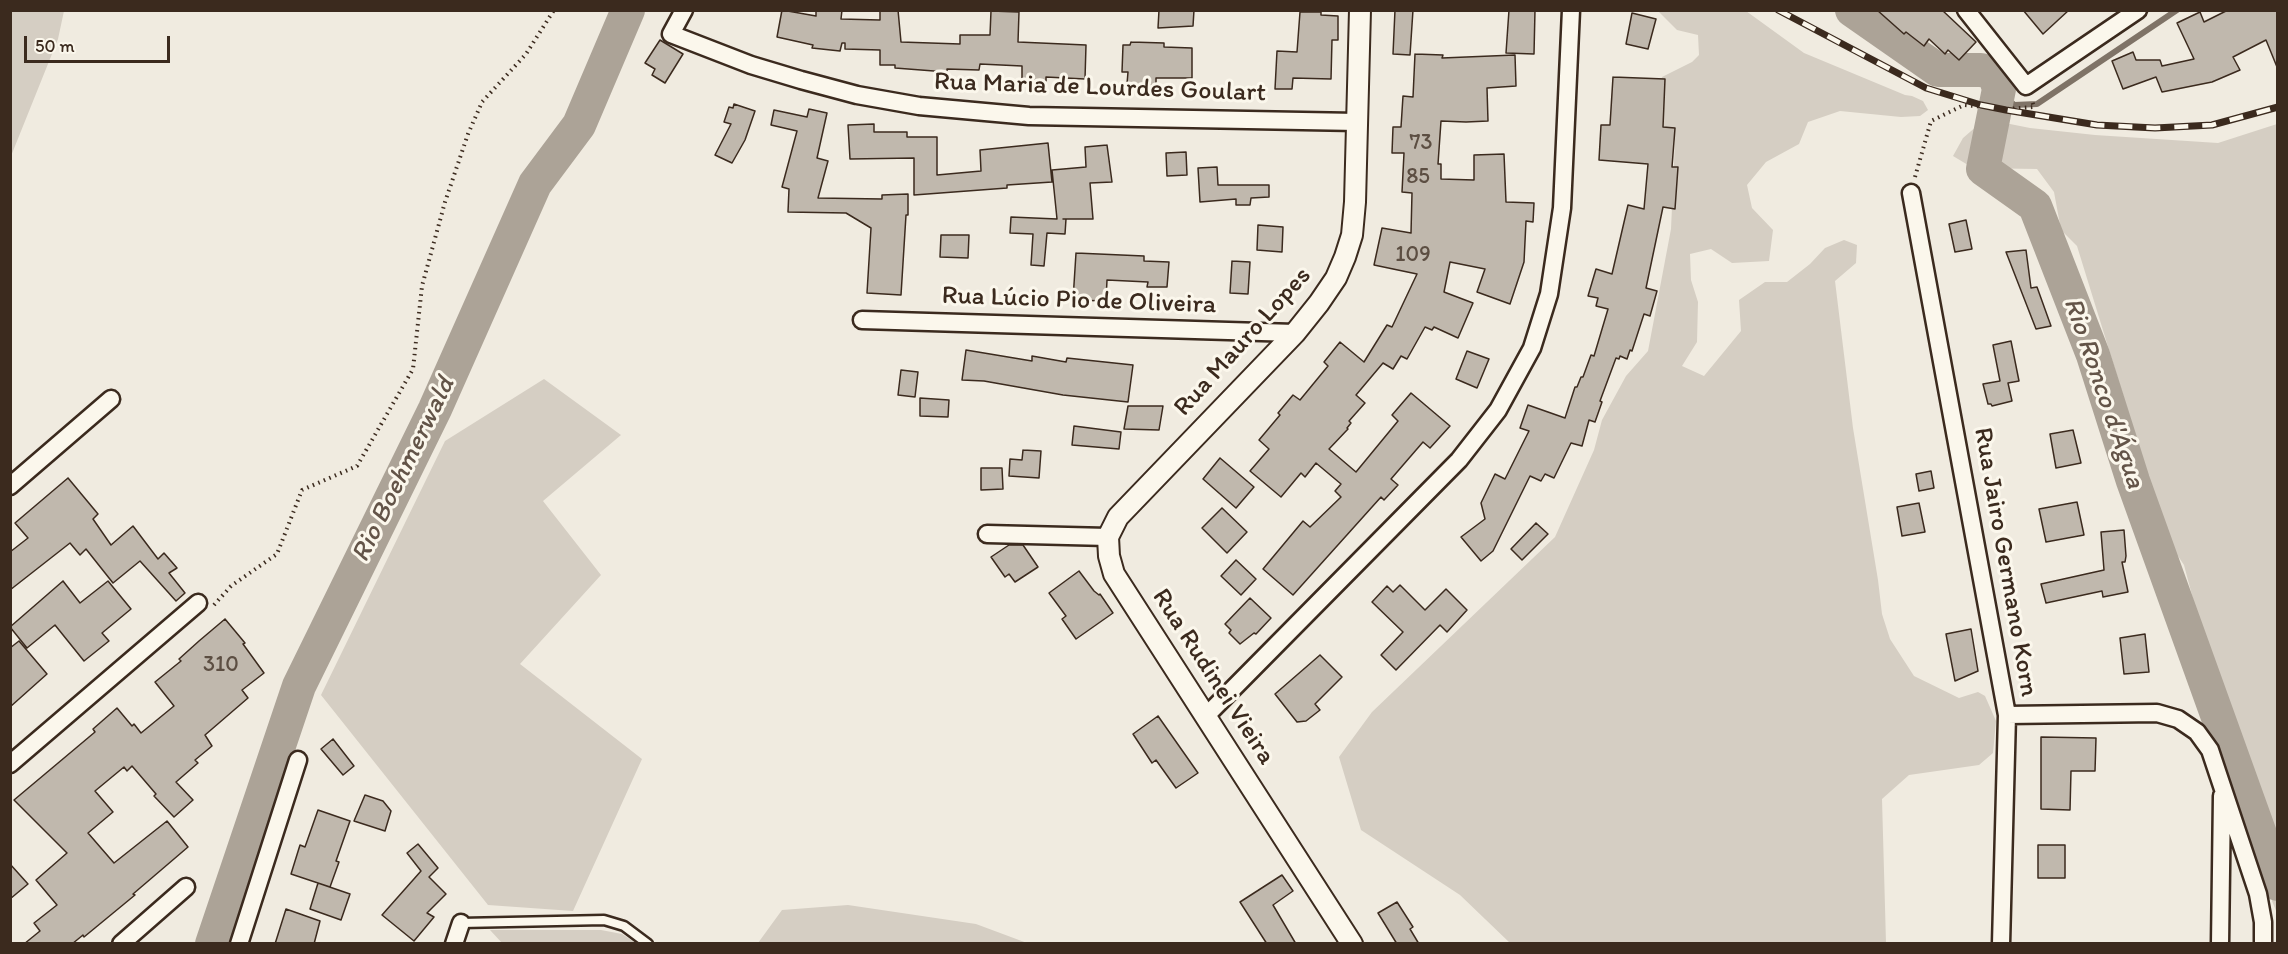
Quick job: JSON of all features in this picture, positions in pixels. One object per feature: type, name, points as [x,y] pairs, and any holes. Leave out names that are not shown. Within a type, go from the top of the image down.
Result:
[{"type":"street","name":"Rua Maria de Lourdes Goulart","points":[[684,10],[671,34],[751,65],[801,80],[919,106],[1029,116],[1357,122]]},
{"type":"street","name":"Rua Mauro Lopes","points":[[1108,537],[1118,517],[1294,333],[1336,278],[1352,235],[1355,202],[1360,10]]},
{"type":"street","points":[[1206,716],[1459,460],[1498,410],[1532,348],[1549,294],[1562,208],[1570,10]]},
{"type":"street","points":[[1966,10],[2026,87],[2138,10]]},
{"type":"street","name":"Rua Jairo Germano Korn","points":[[1911,193],[2007,715],[2001,944]]},
{"type":"street","name":"Rua Lúcio Pio de Oliveira","points":[[862,320],[1294,333]]},
{"type":"street","points":[[10,486],[111,399]]},
{"type":"street","points":[[987,534],[1108,537]]},
{"type":"street","name":"Rua Rudinei Vieira","points":[[1108,537],[1109,556],[1114,573],[1352,944]]},
{"type":"street","points":[[10,764],[198,603]]},
{"type":"street","points":[[2007,715],[2157,713],[2178,719],[2197,732],[2210,750],[2258,894],[2263,922],[2263,944]]},
{"type":"street","points":[[239,944],[298,760]]},
{"type":"street","points":[[2220,944],[2222,784]]},
{"type":"street","points":[[121,944],[186,887]]},
{"type":"street","points":[[454,944],[461,923]]},
{"type":"lane","points":[[461,923],[604,920],[624,926],[648,944]]},
{"type":"path","points":[[198,603],[212,607],[231,586],[277,554],[302,490],[357,466],[414,369],[422,286],[445,202],[482,102],[526,54],[554,10]]},
{"type":"path","points":[[1911,193],[1931,121],[1964,105],[2007,109],[2034,107],[2026,87]]},
{"type":"shaded area","points":[[11,10],[64,11],[58,39],[11,156]]},
{"type":"shaded area","points":[[1658,11],[1746,11],[1804,53],[1923,101],[1928,110],[1920,116],[1901,117],[1840,111],[1808,122],[1799,144],[1766,162],[1747,185],[1752,208],[1773,230],[1769,261],[1732,263],[1711,249],[1690,254],[1691,280],[1698,302],[1697,342],[1682,366],[1704,376],[1741,331],[1739,300],[1765,282],[1787,282],[1810,264],[1825,248],[1844,240],[1857,245],[1856,263],[1835,281],[1853,428],[1882,614],[1890,639],[1914,676],[1959,698],[1978,692],[1985,696],[1996,721],[1993,753],[1979,765],[1909,775],[1882,799],[1886,943],[1510,943],[1460,895],[1361,830],[1339,757],[1372,712],[1555,537],[1594,450],[1602,420],[1626,376],[1648,351],[1671,229],[1675,141],[1660,122],[1658,102],[1662,77],[1692,62],[1699,55],[1698,35],[1677,30]]},
{"type":"shaded area","points":[[1985,119],[2030,128],[2095,135],[2218,143],[2277,124],[2277,860],[2266,828],[2238,768],[2223,720],[2184,565],[2168,541],[2077,246],[2061,230],[2054,192],[2037,169],[1973,168],[1953,156],[1963,138]]},
{"type":"shaded area","points":[[544,379],[621,435],[543,501],[601,575],[520,664],[642,759],[573,911],[488,905],[321,695],[445,441]]},
{"type":"shaded area","points":[[2277,860],[2277,913],[2272,901]]},
{"type":"shaded area","points":[[848,905],[976,924],[1027,943],[758,943],[782,910]]},
{"type":"shaded area","points":[[490,930],[601,930],[622,934],[636,943],[502,943]]},
{"type":"building","points":[[782,10],[816,16],[816,10],[842,10],[841,19],[880,20],[880,10],[898,10],[901,42],[960,44],[960,35],[990,35],[991,11],[1019,12],[1018,42],[1086,45],[1085,79],[1046,77],[1046,81],[1022,80],[1022,66],[980,64],[979,70],[947,69],[947,72],[880,65],[880,50],[845,49],[845,43],[842,43],[840,51],[812,48],[813,45],[777,37]]},
{"type":"building","points":[[1159,10],[1194,10],[1193,26],[1158,28]]},
{"type":"building","points":[[1395,10],[1413,10],[1410,55],[1393,54]]},
{"type":"building","points":[[1509,10],[1535,10],[1534,54],[1506,53]]},
{"type":"building","points":[[1877,10],[1942,10],[1976,42],[1959,60],[1948,50],[1945,54],[1929,39],[1924,46],[1906,32],[1904,34]]},
{"type":"building","points":[[2023,10],[2069,10],[2043,34]]},
{"type":"building","points":[[2228,10],[2277,10],[2277,67],[2266,40],[2233,57],[2240,70],[2212,82],[2162,92],[2156,77],[2123,89],[2112,61],[2133,52],[2136,60],[2160,60],[2162,66],[2194,59],[2177,23],[2200,12],[2204,22]]},
{"type":"building","points":[[1300,12],[1321,12],[1321,15],[1338,16],[1338,40],[1332,40],[1331,79],[1293,78],[1292,89],[1275,89],[1277,51],[1297,52]]},
{"type":"building","points":[[1632,13],[1656,19],[1648,49],[1626,44]]},
{"type":"building","points":[[660,40],[683,54],[665,83],[652,75],[655,69],[645,63]]},
{"type":"building","points":[[1131,42],[1164,43],[1164,47],[1192,48],[1192,78],[1156,78],[1156,85],[1127,84],[1128,72],[1122,72],[1123,45],[1130,45]]},
{"type":"building","points":[[1415,54],[1443,55],[1442,58],[1515,55],[1516,86],[1487,88],[1488,121],[1441,121],[1438,164],[1441,164],[1441,179],[1474,180],[1474,155],[1504,154],[1506,202],[1534,203],[1533,222],[1526,221],[1524,262],[1510,304],[1477,292],[1485,269],[1450,262],[1444,292],[1473,303],[1458,338],[1434,327],[1432,330],[1425,327],[1407,359],[1401,356],[1393,369],[1383,363],[1356,395],[1365,403],[1349,421],[1351,423],[1348,429],[1329,449],[1356,472],[1398,421],[1392,415],[1411,393],[1450,426],[1430,448],[1423,442],[1391,479],[1398,485],[1384,500],[1381,497],[1293,595],[1263,569],[1303,521],[1310,527],[1341,497],[1335,491],[1341,484],[1316,463],[1305,477],[1301,473],[1281,497],[1250,471],[1269,449],[1259,440],[1293,395],[1300,400],[1328,366],[1324,362],[1340,342],[1364,362],[1387,325],[1392,327],[1417,274],[1374,265],[1382,228],[1411,233],[1412,193],[1402,192],[1404,153],[1392,153],[1393,127],[1401,127],[1403,96],[1413,97]]},
{"type":"building","points":[[1613,77],[1665,79],[1663,127],[1675,128],[1672,167],[1678,167],[1675,209],[1663,207],[1646,288],[1657,291],[1650,316],[1644,314],[1632,351],[1630,350],[1627,359],[1620,356],[1619,359],[1616,358],[1595,422],[1589,420],[1582,446],[1571,443],[1554,478],[1545,474],[1541,481],[1530,476],[1493,551],[1481,561],[1461,537],[1485,519],[1481,503],[1495,474],[1505,479],[1529,431],[1520,428],[1528,405],[1565,418],[1575,387],[1583,377],[1591,355],[1594,356],[1608,309],[1596,306],[1598,298],[1588,296],[1596,269],[1612,274],[1628,205],[1644,209],[1648,164],[1599,160],[1601,125],[1610,125]]},
{"type":"building","points":[[734,104],[755,111],[745,140],[732,163],[715,155],[731,124],[724,122],[729,107],[733,108]]},
{"type":"building","points":[[809,109],[827,113],[817,158],[828,161],[818,198],[882,199],[882,195],[908,194],[901,295],[867,293],[871,228],[846,213],[788,212],[789,189],[782,187],[797,131],[771,125],[774,110],[807,117]]},
{"type":"building","points":[[874,124],[874,132],[907,132],[907,137],[937,137],[937,175],[981,171],[980,150],[1048,143],[1052,182],[914,195],[914,158],[850,159],[848,125]]},
{"type":"building","points":[[1107,145],[1112,182],[1090,183],[1093,219],[1066,219],[1065,234],[1047,233],[1044,266],[1031,265],[1033,234],[1010,233],[1011,217],[1057,219],[1052,170],[1086,167],[1085,147]]},
{"type":"building","points":[[1186,152],[1187,175],[1167,176],[1166,153]]},
{"type":"building","points":[[1217,167],[1218,185],[1269,185],[1269,197],[1251,198],[1250,205],[1236,205],[1236,199],[1200,202],[1198,168]]},
{"type":"building","points":[[1966,220],[1972,249],[1955,252],[1949,224]]},
{"type":"building","points":[[1258,225],[1283,227],[1282,252],[1257,250]]},
{"type":"building","points":[[941,235],[969,235],[968,258],[940,257]]},
{"type":"building","points":[[2026,250],[2031,288],[2037,287],[2051,326],[2036,329],[2006,252]]},
{"type":"building","points":[[1076,253],[1144,256],[1144,261],[1169,262],[1167,287],[1147,287],[1148,282],[1107,280],[1106,301],[1073,300]]},
{"type":"building","points":[[1232,261],[1250,262],[1248,294],[1230,293]]},
{"type":"building","points":[[2011,341],[2019,381],[2008,383],[2012,401],[1992,406],[1988,404],[1983,384],[2000,381],[1993,345]]},
{"type":"building","points":[[966,350],[1032,361],[1032,356],[1066,362],[1067,358],[1133,365],[1128,402],[1063,395],[984,381],[962,380]]},
{"type":"building","points":[[1467,351],[1489,359],[1477,388],[1456,379]]},
{"type":"building","points":[[901,370],[918,372],[915,397],[898,395]]},
{"type":"building","points":[[920,398],[949,400],[948,417],[920,416]]},
{"type":"building","points":[[1128,406],[1163,406],[1159,430],[1124,429]]},
{"type":"building","points":[[1074,426],[1121,432],[1119,449],[1072,445]]},
{"type":"building","points":[[2073,430],[2081,463],[2056,468],[2050,434]]},
{"type":"building","points":[[1023,450],[1041,451],[1039,478],[1009,476],[1010,459],[1022,460]]},
{"type":"building","points":[[1220,458],[1254,487],[1236,508],[1203,479]]},
{"type":"building","points":[[981,468],[1002,468],[1003,489],[981,490]]},
{"type":"building","points":[[1931,471],[1934,488],[1919,491],[1916,474]]},
{"type":"building","points":[[68,478],[98,514],[93,519],[111,545],[133,526],[158,559],[164,553],[177,568],[169,573],[185,593],[176,601],[140,561],[113,583],[86,549],[80,555],[70,543],[10,590],[10,552],[28,538],[15,523]]},
{"type":"building","points":[[2077,502],[2084,535],[2046,542],[2039,509]]},
{"type":"building","points":[[1919,503],[1925,532],[1902,536],[1897,507]]},
{"type":"building","points":[[1222,508],[1247,532],[1227,553],[1202,528]]},
{"type":"building","points":[[1536,523],[1548,534],[1522,560],[1511,549]]},
{"type":"building","points":[[2124,530],[2126,556],[2125,562],[2122,562],[2128,592],[2103,597],[2102,591],[2046,603],[2041,584],[2104,570],[2101,532]]},
{"type":"building","points":[[1009,545],[1023,545],[1038,567],[1015,582],[1009,574],[1005,577],[991,557]]},
{"type":"building","points":[[1236,560],[1256,579],[1241,595],[1221,576]]},
{"type":"building","points":[[1079,571],[1094,591],[1100,594],[1113,613],[1076,639],[1062,619],[1066,616],[1049,593]]},
{"type":"building","points":[[63,581],[80,603],[108,581],[131,609],[102,633],[109,641],[84,661],[55,625],[27,648],[10,627]]},
{"type":"building","points":[[1400,585],[1425,610],[1446,589],[1467,610],[1447,632],[1440,625],[1396,670],[1381,655],[1403,632],[1372,602],[1387,586],[1393,592]]},
{"type":"building","points":[[1250,598],[1271,618],[1256,634],[1254,633],[1240,644],[1229,633],[1231,630],[1225,624]]},
{"type":"building","points":[[225,619],[245,643],[243,644],[264,673],[242,690],[248,698],[205,735],[212,746],[195,760],[198,763],[176,782],[193,800],[174,817],[154,796],[156,794],[132,766],[127,771],[124,767],[95,791],[113,812],[88,833],[114,863],[167,821],[188,847],[84,937],[83,935],[72,944],[24,944],[40,931],[34,923],[57,905],[36,880],[67,853],[14,800],[95,732],[93,729],[117,708],[141,733],[174,706],[155,682]]},
{"type":"building","points":[[1971,629],[1978,671],[1955,681],[1946,634]]},
{"type":"building","points":[[2145,634],[2149,672],[2124,674],[2120,638]]},
{"type":"building","points":[[19,641],[47,674],[10,707],[10,648]]},
{"type":"building","points":[[1320,655],[1342,677],[1315,704],[1320,710],[1306,721],[1297,722],[1275,694]]},
{"type":"building","points":[[1158,716],[1198,773],[1176,788],[1156,760],[1152,763],[1133,734]]},
{"type":"building","points":[[2041,737],[2096,738],[2095,771],[2071,771],[2070,810],[2041,809]]},
{"type":"building","points":[[333,739],[354,766],[343,775],[321,749]]},
{"type":"building","points":[[365,795],[383,801],[391,811],[385,831],[354,821]]},
{"type":"building","points":[[318,810],[350,821],[330,887],[291,874],[300,845],[305,847]]},
{"type":"building","points":[[418,844],[438,868],[429,877],[446,894],[427,913],[434,917],[414,941],[382,915],[421,871],[407,853]]},
{"type":"building","points":[[2038,845],[2065,845],[2065,878],[2038,878]]},
{"type":"building","points":[[10,864],[28,884],[10,899]]},
{"type":"building","points":[[1282,875],[1293,891],[1273,905],[1296,944],[1267,944],[1240,902]]},
{"type":"building","points":[[318,883],[350,894],[341,920],[310,909]]},
{"type":"building","points":[[1397,902],[1413,927],[1410,929],[1419,944],[1397,944],[1378,913]]},
{"type":"building","points":[[286,909],[320,921],[314,944],[275,944]]},
{"type":"waterway","name":"Rio Boehmerwald","points":[[212,944],[299,686],[435,409],[535,184],[579,125],[628,10]]},
{"type":"waterway","name":"Rio Ronco d'Água","points":[[1852,10],[1938,70],[1981,70],[1994,73],[1999,89],[1983,169],[2035,206],[2093,355],[2133,481],[2278,884]]},
{"type":"waterway","points":[[1999,89],[2014,105],[2037,104],[2177,10]]},
{"type":"railway","points":[[1778,10],[1926,88],[1981,105],[2006,110],[2097,125],[2155,128],[2212,125],[2278,107]]}]
